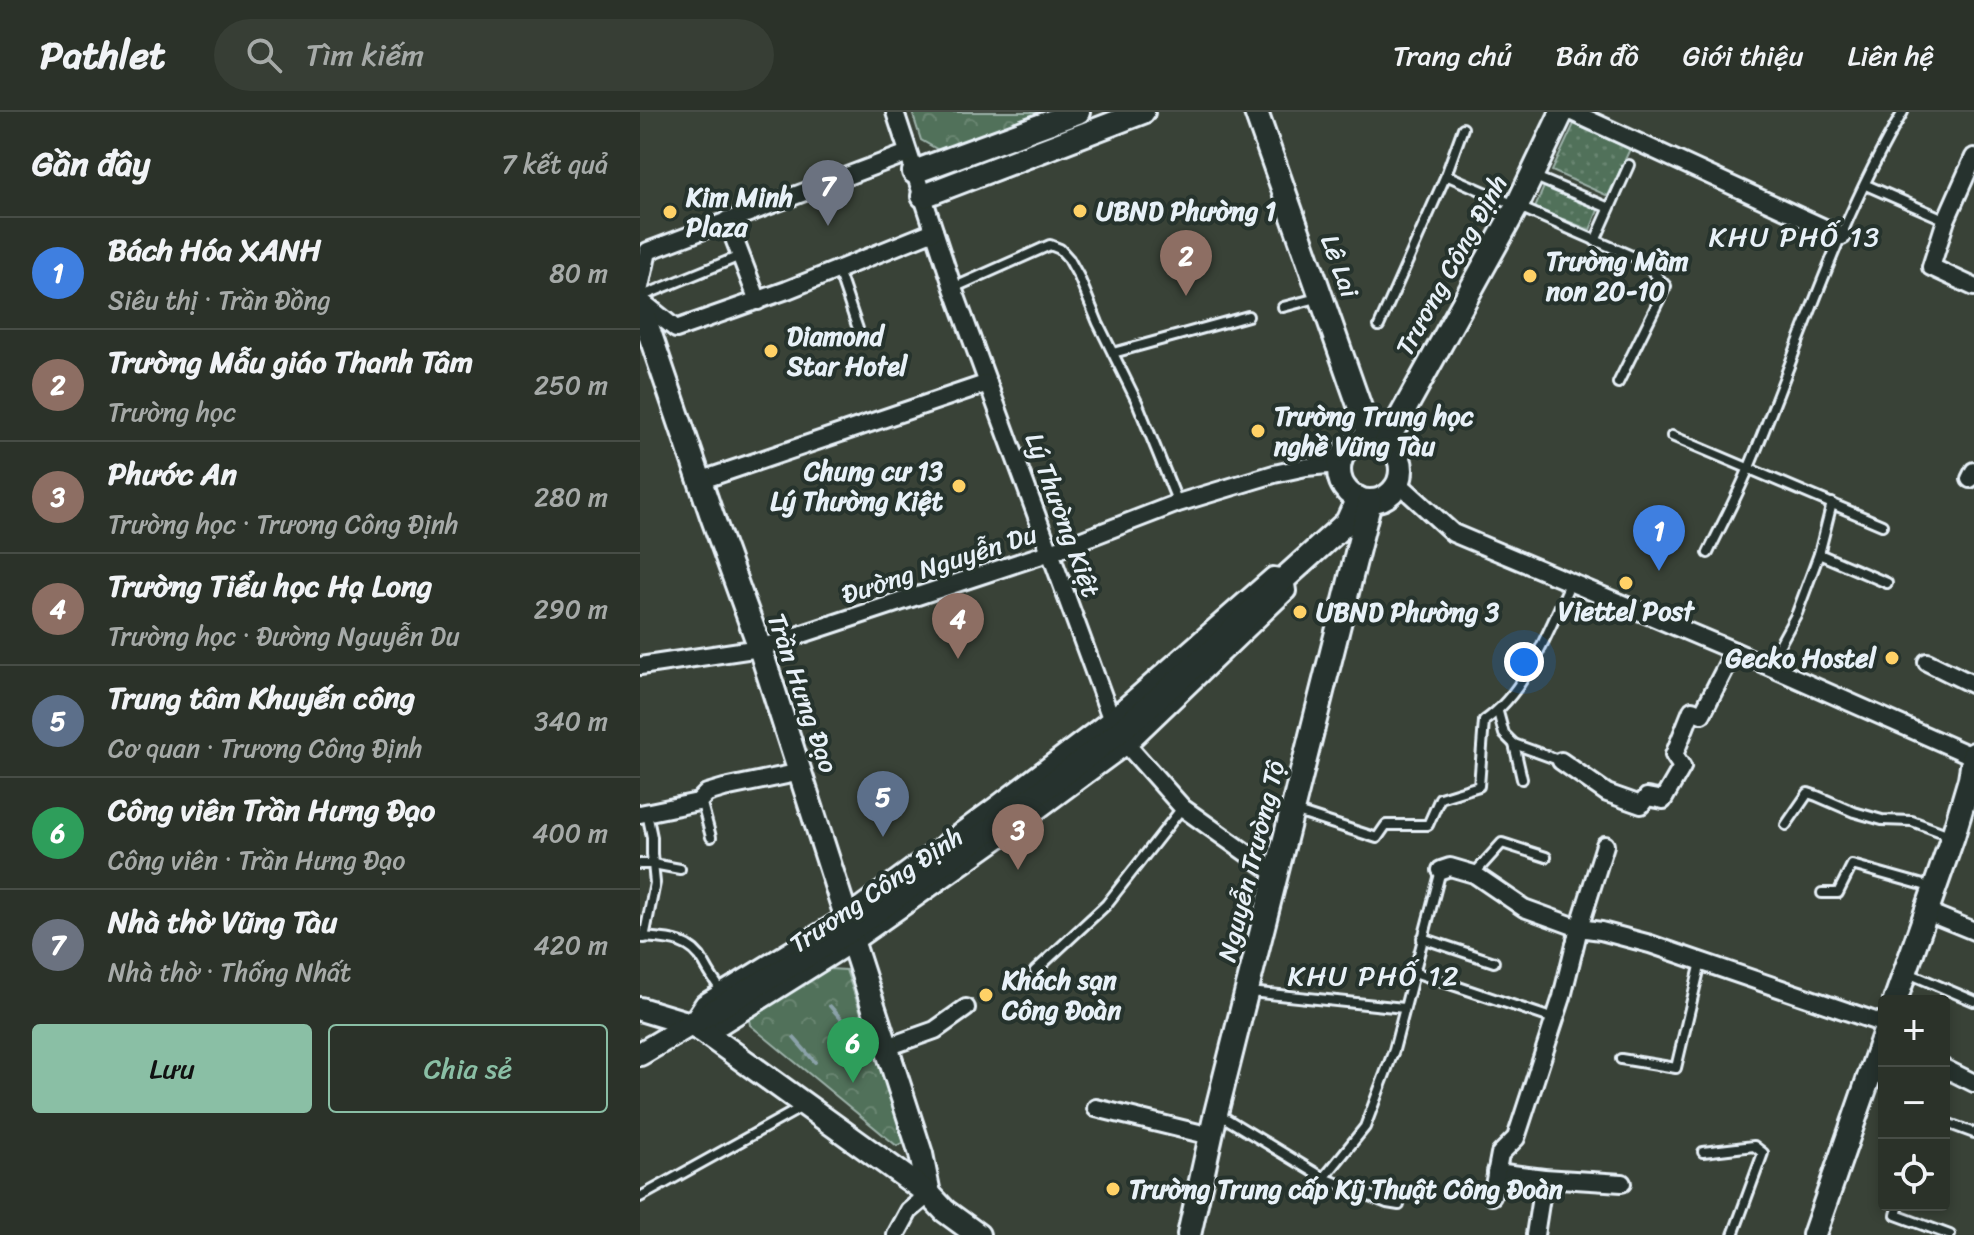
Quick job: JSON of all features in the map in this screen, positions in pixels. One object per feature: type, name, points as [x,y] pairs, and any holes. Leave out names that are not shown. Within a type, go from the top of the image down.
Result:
[{"type":"main road","points":[[923,196],[1143,112]]},
{"type":"main road","name":"Lê Lai","points":[[1256,112],[1321,297],[1378,441]]},
{"type":"main road","name":"Trương Công Định","points":[[1378,441],[1517,206],[1562,112]]},
{"type":"main road","points":[[911,162],[1074,113],[1079,137]]},
{"type":"main road","name":"Trần Hưng Đạo","points":[[640,301],[801,772],[921,1154],[929,1194]]},
{"type":"main road","points":[[1378,441],[1392,448],[1400,461],[1401,476],[1395,489],[1384,498],[1364,500],[1345,488],[1339,464],[1347,448],[1354,443],[1378,441]]},
{"type":"main road","name":"Trương Công Định","points":[[640,1054],[850,930],[1119,732],[1347,522],[1364,500]]},
{"type":"main road","name":"Nguyễn Trường Tộ","points":[[1189,1235],[1216,1113],[1293,810],[1364,500]]},
{"type":"main road","points":[[1897,995],[1953,836],[1972,767]]},
{"type":"main road","points":[[640,1009],[690,1024],[704,1032],[929,1194],[945,1211],[978,1235]]},
{"type":"main road","points":[[1814,1235],[1877,1076]]},
{"type":"street","name":"Lý Thường Kiệt","points":[[895,112],[953,288],[1119,732],[1183,808],[1276,874]]},
{"type":"street","points":[[1572,112],[1842,236]]},
{"type":"street","points":[[1974,157],[1946,220],[1931,267],[1974,287]]},
{"type":"street","points":[[640,287],[648,251],[727,220],[911,162]]},
{"type":"street","points":[[727,220],[758,301]]},
{"type":"street","points":[[640,301],[676,329],[758,301],[934,231]]},
{"type":"street","points":[[699,481],[988,383]]},
{"type":"street","name":"Đường Nguyễn Du","points":[[640,666],[760,648],[1051,552],[1178,503],[1274,474],[1339,464]]},
{"type":"street","points":[[1398,483],[1453,533],[1734,651],[1972,767]]},
{"type":"street","points":[[1561,761],[1607,793],[1641,805],[1647,797],[1663,800],[1682,767],[1674,755],[1692,710],[1702,714],[1734,651]]},
{"type":"street","points":[[1927,662],[1974,685]]},
{"type":"street","points":[[644,814],[698,802],[707,793],[724,788],[801,772]]},
{"type":"street","points":[[1492,1196],[1500,1154],[1516,1138],[1555,1020],[1605,845]]},
{"type":"street","points":[[1441,870],[1450,867],[1474,874],[1524,908],[1579,928],[1650,944],[1701,961],[1878,1032]]},
{"type":"street","points":[[1925,911],[1974,931]]},
{"type":"street","name":"Trương Công Định","points":[[690,1024],[704,1003],[850,930]]},
{"type":"street","points":[[887,1047],[935,1030],[966,1008]]},
{"type":"street","points":[[1950,1071],[1974,1083]]},
{"type":"street","points":[[1096,1108],[1211,1136]]},
{"type":"street","points":[[1496,1172],[1622,1183]]},
{"type":"street","points":[[1535,1235],[1544,1178]]},
{"type":"street","points":[[896,1235],[909,1211],[929,1194]]},
{"type":"lane","points":[[1708,553],[1749,468],[1879,152],[1903,112]]},
{"type":"lane","points":[[1379,326],[1446,175],[1463,128]]},
{"type":"lane","points":[[1595,241],[1629,165]]},
{"type":"lane","points":[[1446,175],[1636,258],[1666,286],[1618,383]]},
{"type":"lane","points":[[1532,175],[1609,208]]},
{"type":"lane","points":[[1866,185],[1946,220]]},
{"type":"lane","points":[[953,288],[1050,245],[1060,249],[1079,277],[1137,402],[1178,503]]},
{"type":"lane","points":[[640,301],[741,256]]},
{"type":"lane","points":[[838,270],[858,329]]},
{"type":"lane","points":[[1283,307],[1321,297]]},
{"type":"lane","points":[[1113,353],[1248,316]]},
{"type":"lane","points":[[1672,436],[1882,525]]},
{"type":"lane","points":[[1768,667],[1797,613],[1819,554],[1832,503]]},
{"type":"lane","points":[[1819,554],[1887,583]]},
{"type":"lane","points":[[1293,810],[1377,838],[1386,825],[1428,825],[1440,798],[1479,786],[1484,721],[1498,712],[1530,669],[1571,582]]},
{"type":"lane","points":[[1498,712],[1504,734],[1514,744],[1561,761]]},
{"type":"lane","points":[[1514,744],[1522,779]]},
{"type":"lane","points":[[1786,825],[1808,793],[1854,812],[1882,820],[1912,821],[1953,836]]},
{"type":"lane","points":[[701,799],[711,837]]},
{"type":"lane","points":[[1035,971],[1106,905],[1183,808]]},
{"type":"lane","points":[[644,814],[652,837],[655,883],[642,938],[675,940],[688,945],[697,952],[723,993]]},
{"type":"lane","points":[[1474,874],[1502,843],[1546,857]]},
{"type":"lane","points":[[640,864],[680,869]]},
{"type":"lane","points":[[1822,893],[1838,893],[1852,865],[1934,888]]},
{"type":"lane","points":[[1324,1178],[1365,1127],[1394,1050],[1441,870]]},
{"type":"lane","points":[[1422,938],[1494,962]]},
{"type":"lane","points":[[1621,1059],[1676,1068],[1701,961]]},
{"type":"lane","points":[[1905,971],[1974,1001]]},
{"type":"lane","points":[[1414,972],[1555,1020]]},
{"type":"lane","points":[[1247,991],[1404,1008]]},
{"type":"lane","points":[[640,1197],[806,1105]]},
{"type":"lane","points":[[1216,1113],[1324,1178],[1399,1205]]},
{"type":"lane","points":[[1950,1124],[1974,1133]]},
{"type":"lane","points":[[1703,1152],[1754,1146],[1763,1153],[1733,1235]]},
{"type":"lane","points":[[1897,1211],[1896,1215],[1950,1235]]},
{"type":"green space","points":[[912,112],[1073,112],[949,156],[921,140]]},
{"type":"green space","points":[[1574,124],[1630,149],[1608,196],[1552,171]]},
{"type":"green space","points":[[1548,177],[1602,200],[1590,230],[1535,208]]},
{"type":"green space","points":[[829,969],[846,970],[906,1142],[897,1146],[750,1025],[748,1014]]},
{"type":"waterway","points":[[830,1006],[849,1028]]},
{"type":"waterway","points":[[794,1038],[815,1062]]},
{"type":"place","name":"UBND Phường 1","points":[[1080,211]]},
{"type":"place","name":"Kim Minh Plaza","points":[[670,212]]},
{"type":"place","name":"Nhà thờ Vũng Tàu","points":[[828,226]]},
{"type":"place","name":"Trường Mầm non 20-10","points":[[1530,276]]},
{"type":"place","name":"Trường Mẫu giáo Thanh Tâm","points":[[1186,296]]},
{"type":"place","name":"Diamond Star Hotel","points":[[771,351]]},
{"type":"place","name":"Trường Trung học nghề Vũng Tàu","points":[[1258,431]]},
{"type":"place","name":"Chung cư 13 Lý Thường Kiệt","points":[[959,486]]},
{"type":"place","name":"Bách Hóa XANH","points":[[1659,571]]},
{"type":"place","name":"Viettel Post","points":[[1626,583]]},
{"type":"place","name":"UBND Phường 3","points":[[1300,612]]},
{"type":"place","name":"Gecko Hostel","points":[[1892,658]]},
{"type":"place","name":"Trường Tiểu học Hạ Long","points":[[958,659]]},
{"type":"place","name":"Trung tâm Khuyến công","points":[[883,837]]},
{"type":"place","name":"Phước An","points":[[1018,870]]},
{"type":"place","name":"Khách sạn Công Đoàn","points":[[986,995]]},
{"type":"place","name":"Công viên Trần Hưng Đạo","points":[[853,1083]]},
{"type":"place","name":"Trường Trung cấp Kỹ Thuật Công Đoàn","points":[[1113,1189]]},
{"type":"district","name":"KHU PHỐ 13","points":[[1795,236]]},
{"type":"district","name":"KHU PHỐ 12","points":[[1374,975]]}]
